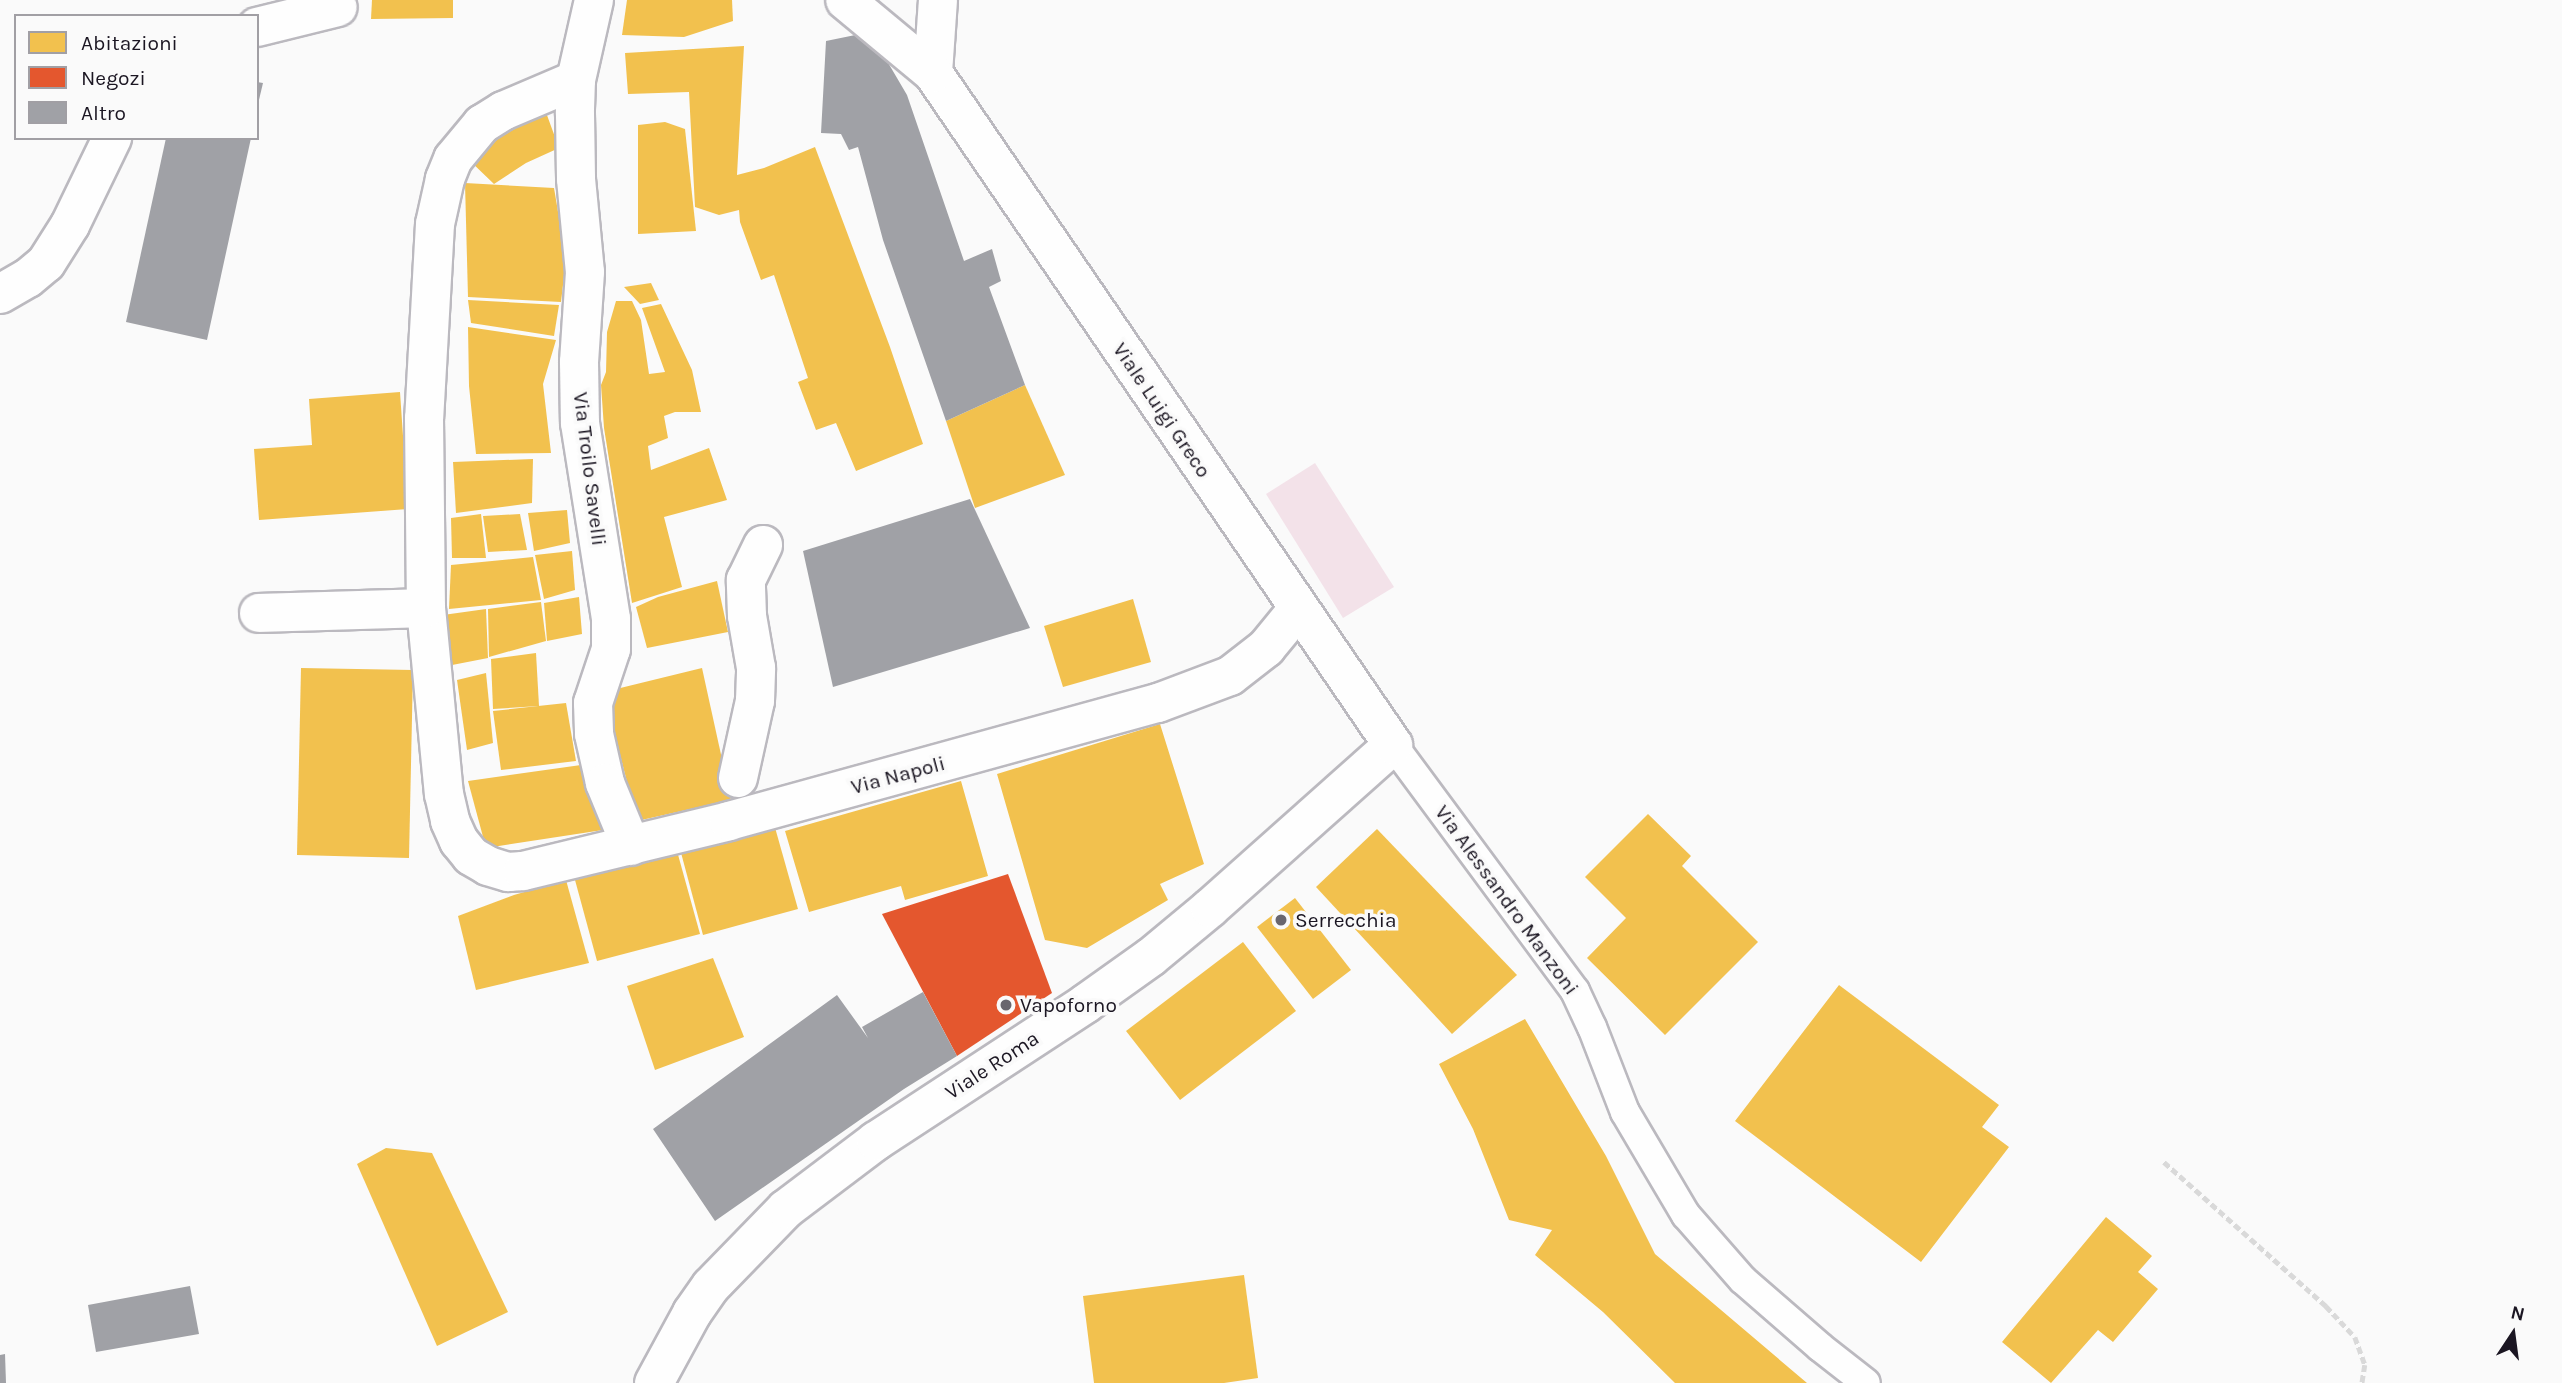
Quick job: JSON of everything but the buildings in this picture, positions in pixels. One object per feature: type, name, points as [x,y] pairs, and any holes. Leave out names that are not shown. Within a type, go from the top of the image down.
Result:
[{"type":"street","name":"Via Troilo Savelli","points":[[594,0],[576,80],[576,178],[585,272],[579,362],[580,423],[612,635],[607,664],[593,703],[593,720],[605,783],[631,846]]},
{"type":"street","name":"Viale Luigi Greco","points":[[845,0],[933,73],[1393,745]]},
{"type":"street","points":[[933,73],[938,0]]},
{"type":"street","points":[[259,27],[338,7]]},
{"type":"street","points":[[259,613],[426,608],[426,376],[435,224],[445,179],[453,159],[482,124],[503,111],[576,80]]},
{"type":"street","points":[[0,294],[28,278],[46,263],[70,225],[111,140]]},
{"type":"street","points":[[738,778],[755,701],[756,668],[747,616],[747,580],[764,545]]},
{"type":"street","name":"Via Napoli","points":[[426,608],[444,794],[450,821],[459,841],[471,856],[488,866],[508,872],[631,846],[729,821],[1184,695],[1230,676],[1266,648],[1298,608]]},
{"type":"street","name":"Viale Roma","points":[[654,1383],[692,1313],[711,1286],[786,1209],[876,1141],[1085,1004],[1151,957],[1393,745]]},
{"type":"lane","name":"Via Alessandro Manzoni","points":[[1393,745],[1575,990],[1625,1112],[1686,1215],[1713,1248],[1760,1296],[1866,1383]]},
{"type":"path","points":[[2164,1163],[2326,1306],[2355,1337],[2365,1365],[2362,1383]]},
{"type":"shaded area","points":[[1315,463],[1394,587],[1343,618],[1266,494]]},
{"type":"place","name":"Serrecchia","points":[[1281,920]]},
{"type":"place","name":"Vapoforno","points":[[1006,1005]]}]
